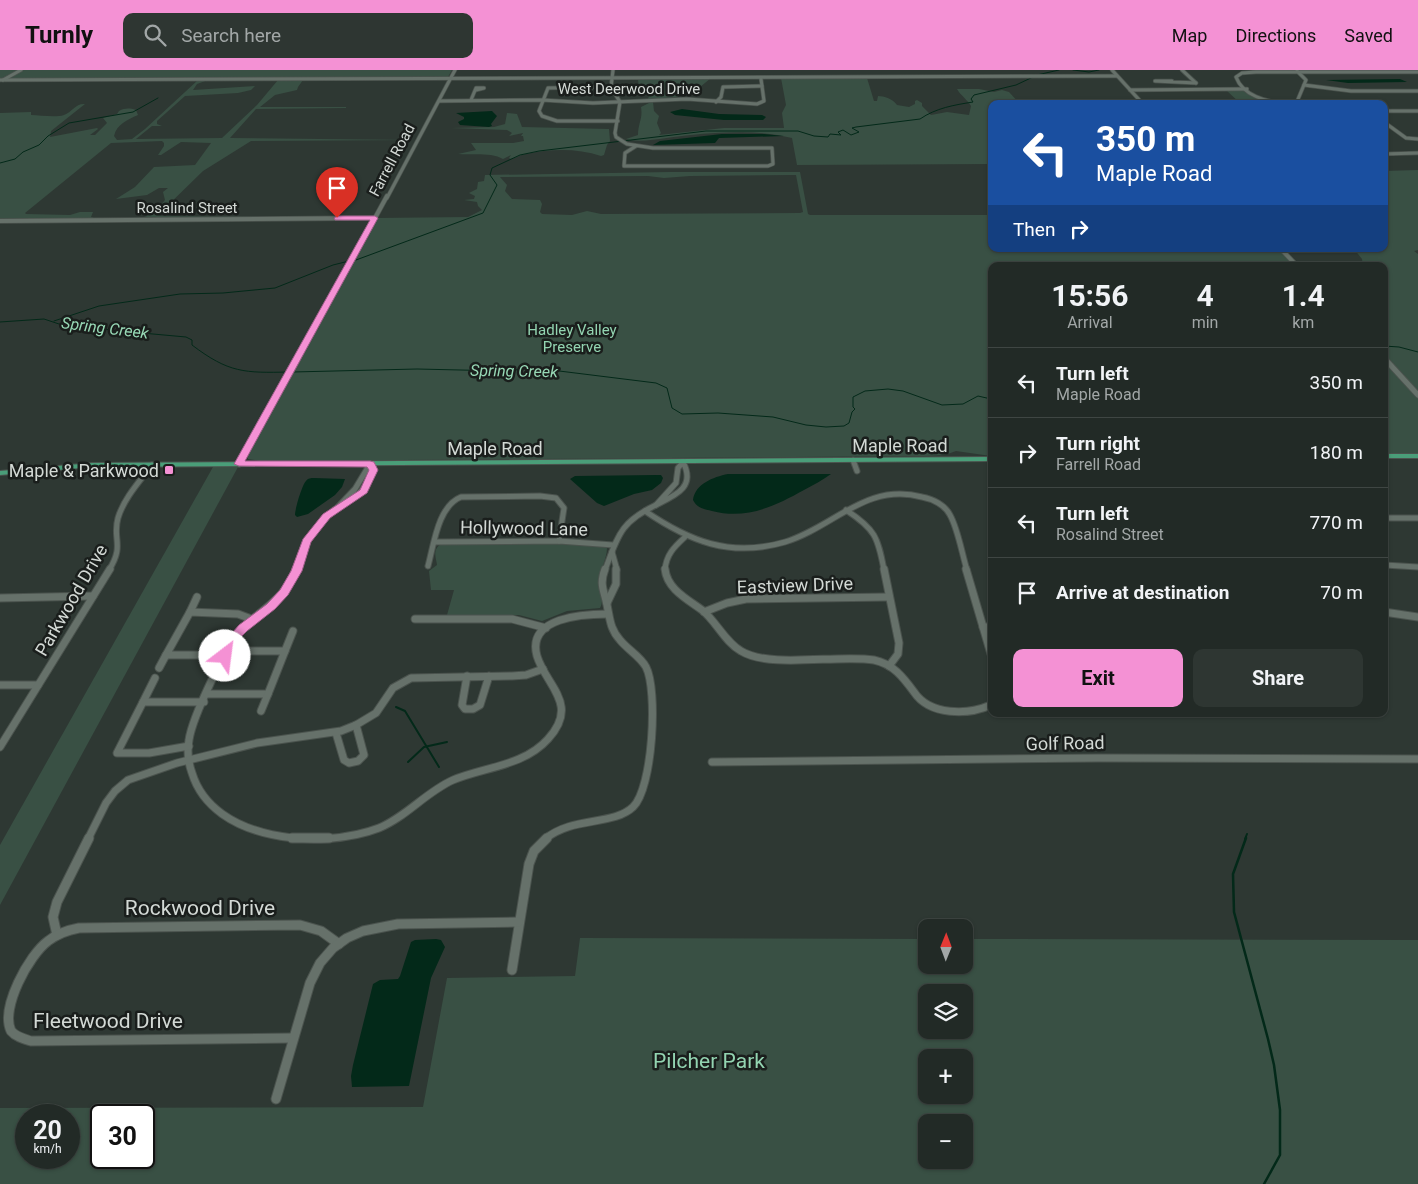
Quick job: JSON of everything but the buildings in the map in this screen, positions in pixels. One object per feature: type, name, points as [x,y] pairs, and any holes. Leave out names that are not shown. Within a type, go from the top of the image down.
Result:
[{"type":"main road","points":[[1388,456],[1418,456]]},
{"type":"main road","name":"Maple Road","points":[[0,473],[67,466],[988,459]]},
{"type":"street","name":"Farrell Road","points":[[239,464],[455,70]]},
{"type":"street","points":[[613,70],[611,87],[620,102],[615,133],[621,141],[636,146],[653,148],[772,148],[773,164],[768,166],[624,166],[625,153],[636,146]]},
{"type":"street","points":[[1112,70],[1139,100]]},
{"type":"street","points":[[1182,70],[1204,90]]},
{"type":"street","points":[[9,80],[20,71]]},
{"type":"street","points":[[1,80],[20,71]]},
{"type":"street","points":[[1267,100],[1259,98],[1247,90],[1237,81],[1237,75],[1251,72],[1296,71],[1417,72]]},
{"type":"street","points":[[1296,71],[1306,79],[1298,100]]},
{"type":"street","points":[[1,80],[1117,76]]},
{"type":"street","points":[[755,77],[761,79],[766,77]]},
{"type":"street","points":[[716,102],[721,97],[723,87],[762,86],[761,79]]},
{"type":"street","points":[[1172,81],[1196,83]]},
{"type":"street","points":[[1304,85],[1351,91],[1418,91]]},
{"type":"street","name":"West Deerwood Drive","points":[[439,100],[542,100],[588,103],[687,99],[762,103],[764,101],[762,86]]},
{"type":"street","points":[[611,87],[548,88],[542,100],[539,114],[547,118],[569,121],[618,121]]},
{"type":"street","points":[[471,100],[476,90]]},
{"type":"street","points":[[1130,90],[1247,90]]},
{"type":"street","points":[[1388,111],[1418,111]]},
{"type":"street","points":[[1388,125],[1407,138],[1418,139]]},
{"type":"street","points":[[1388,154],[1418,154]]},
{"type":"street","name":"Rosalind Street","points":[[0,221],[375,218]]},
{"type":"street","points":[[1284,252],[1293,262]]},
{"type":"street","points":[[1388,362],[1418,394]]},
{"type":"street","points":[[853,460],[857,471]]},
{"type":"street","points":[[512,970],[518,922],[528,869],[534,852],[547,837],[560,829],[578,823],[613,819],[630,810],[639,801],[644,790],[648,774],[652,688],[650,675],[638,655],[614,633],[609,624],[607,603],[602,589],[604,569],[612,552],[613,545],[625,526],[645,510],[668,501],[684,487],[688,475],[688,467],[683,462],[678,468],[676,483],[655,506]]},
{"type":"street","points":[[334,510],[359,496],[366,488],[374,470],[370,464],[364,470],[356,488],[346,500],[334,510],[306,541],[296,571],[284,593],[236,636],[226,653],[193,726],[189,746],[189,759],[194,782],[205,799],[219,812],[254,831],[272,836],[294,838],[333,837],[362,833],[397,819],[433,792],[457,779],[515,762],[545,744],[558,723],[561,712],[561,698],[536,654],[535,646],[539,637],[546,628],[564,617],[580,614],[608,614]]},
{"type":"street","name":"Parkwood Drive","points":[[0,747],[115,561],[120,550],[117,526],[121,510],[152,465]]},
{"type":"street","points":[[645,510],[685,536],[730,546],[770,544],[801,536],[874,495],[890,492],[909,493],[933,500],[951,516],[988,644]]},
{"type":"street","points":[[428,566],[447,505],[453,500],[470,496],[540,496],[556,498],[564,508],[558,541]]},
{"type":"street","points":[[846,510],[873,530],[878,540],[899,643],[898,654],[889,666]]},
{"type":"street","points":[[1388,518],[1418,518]]},
{"type":"street","points":[[685,536],[666,559],[665,571],[669,582],[676,591],[704,612],[735,646],[752,656],[772,659],[865,659],[889,666],[903,675],[915,695],[935,708],[950,711],[969,711],[988,707]]},
{"type":"street","name":"Hollywood Lane","points":[[435,542],[558,541],[613,545]]},
{"type":"street","points":[[607,603],[614,592],[618,576],[616,561],[612,552]]},
{"type":"street","points":[[1388,565],[1418,567]]},
{"type":"street","points":[[0,598],[93,596]]},
{"type":"street","points":[[159,668],[197,597]]},
{"type":"street","name":"Eastview Drive","points":[[704,612],[727,603],[746,599],[889,597]]},
{"type":"street","points":[[190,612],[238,614],[254,620]]},
{"type":"street","points":[[1388,613],[1418,617]]},
{"type":"street","points":[[415,619],[512,619],[546,628]]},
{"type":"street","points":[[983,627],[988,627]]},
{"type":"street","points":[[261,711],[293,631]]},
{"type":"street","points":[[166,655],[285,651]]},
{"type":"street","points":[[57,935],[53,909],[110,797],[121,785],[137,776],[189,759],[257,743],[336,733],[356,725],[376,713],[393,688],[406,680],[430,676],[526,675],[543,669]]},
{"type":"street","points":[[467,676],[462,705],[465,709],[473,709],[480,705],[489,676]]},
{"type":"street","points":[[155,678],[117,753],[149,753],[189,746]]},
{"type":"street","points":[[0,685],[38,685]]},
{"type":"street","points":[[207,694],[268,694]]},
{"type":"street","points":[[143,702],[204,702]]},
{"type":"street","points":[[336,733],[344,760],[349,763],[362,760],[364,755],[356,725]]},
{"type":"street","name":"Golf Road","points":[[712,762],[1096,758],[1418,759]]},
{"type":"street","points":[[276,1099],[313,975],[324,958],[339,944],[367,928],[389,924],[518,922]]},
{"type":"street","name":"Rockwood Drive","points":[[57,935],[90,926],[300,925],[314,927],[326,932],[339,944]]},
{"type":"street","name":"Fleetwood Drive","points":[[57,935],[29,958],[12,991],[6,1013],[7,1026],[15,1035],[39,1041],[293,1038]]},
{"type":"green space","points":[[0,70],[452,70],[448,77],[0,80]]},
{"type":"green space","points":[[638,78],[711,78],[700,87],[678,94],[678,97],[648,99],[649,96],[640,89]]},
{"type":"green space","points":[[781,78],[867,78],[874,101],[877,101],[878,96],[891,100],[897,105],[909,107],[915,104],[917,100],[922,103],[922,106],[931,115],[947,112],[969,115],[971,106],[957,89],[979,89],[994,92],[1002,90],[1009,92],[1016,100],[988,100],[988,164],[797,165],[792,138],[755,133],[704,134],[641,141],[626,139],[638,135],[641,107],[651,102],[653,102],[654,111],[659,116],[657,123],[661,133],[659,135],[724,128],[784,128],[782,113],[786,105]]},
{"type":"green space","points":[[198,80],[208,80],[197,84],[193,90],[255,86],[251,90],[238,93],[185,96],[157,121],[157,124],[162,126],[152,126],[136,139],[222,138],[257,105],[278,80],[303,80],[297,90],[275,95],[260,107],[346,108],[256,109],[230,138],[413,140],[251,141],[203,171],[159,214],[160,216],[279,217],[144,217],[153,214],[165,200],[163,192],[168,188],[159,188],[147,195],[116,199],[135,187],[154,167],[195,165],[211,143],[181,142],[158,155],[164,146],[162,141],[111,143],[25,213],[70,215],[80,212],[93,212],[91,217],[94,218],[0,219],[0,113],[31,112],[31,115],[60,116],[67,114],[79,105],[85,104],[51,131],[50,137],[97,128],[90,135],[95,135],[107,123],[103,118],[117,114],[123,109],[131,109],[136,110],[138,115],[120,125],[114,136],[117,140],[132,139]]},
{"type":"green space","points":[[1226,90],[1245,90],[1252,95],[1267,100],[1237,100]]},
{"type":"green space","points":[[507,113],[517,114],[522,127],[609,129],[610,141],[604,155],[601,156],[592,153],[564,150],[535,152],[511,159],[509,158],[511,155],[503,159],[488,155],[458,154],[476,150],[471,143],[513,143],[524,141],[523,136],[521,136],[523,133],[509,136],[512,133],[507,130],[451,128],[494,127],[505,124]]},
{"type":"green space","points":[[1418,170],[1418,250],[1414,251],[1418,254],[1418,392],[1388,360],[1388,262],[1362,262],[1356,252],[1388,252],[1388,171]]},
{"type":"green space","name":"Hadley Valley Preserve","points":[[800,172],[808,214],[810,215],[988,215],[988,252],[1281,252],[1290,262],[988,262],[988,456],[956,451],[945,455],[927,456],[260,461],[248,459],[247,455],[377,218],[468,217],[482,210],[477,202],[464,200],[474,199],[475,196],[469,193],[477,189],[478,182],[484,181],[485,175]],"holes":[[[796,175],[803,212],[601,214],[587,211],[572,215],[542,214],[540,212],[542,204],[540,200],[512,199],[505,191],[507,185],[500,177],[648,176],[664,178]]]},
{"type":"green space","points":[[1388,365],[1418,398],[1418,454],[1388,454]]},
{"type":"green space","points":[[213,467],[238,467],[0,905],[0,845]]},
{"type":"green space","points":[[551,543],[602,546],[607,548],[600,576],[602,601],[600,608],[567,611],[542,621],[519,615],[447,615],[454,590],[431,590],[429,571],[437,565],[436,549],[441,544]]},
{"type":"green space","name":"Pilcher Park","points":[[580,938],[918,939],[918,974],[973,974],[973,939],[1418,940],[1418,1184],[0,1184],[0,1108],[15,1108],[15,1169],[80,1169],[80,1108],[90,1108],[90,1169],[155,1169],[155,1108],[423,1107],[447,978],[575,976]]},
{"type":"shaded area","points":[[1400,79],[1407,82],[1348,83],[1326,80]]},
{"type":"shaded area","points":[[682,109],[719,114],[762,115],[766,117],[763,120],[724,120],[675,115],[670,112]]},
{"type":"shaded area","points":[[492,111],[497,116],[491,124],[492,126],[489,127],[460,125],[458,122],[464,119],[464,117],[456,113]]},
{"type":"shaded area","points":[[722,134],[784,136],[719,138],[715,143],[653,145],[660,141]]},
{"type":"shaded area","points":[[728,474],[831,474],[782,501],[749,513],[725,513],[706,510],[697,505],[693,500],[694,494],[701,486],[711,479]]},
{"type":"shaded area","points":[[661,475],[663,478],[661,483],[652,490],[634,494],[604,506],[597,503],[570,479],[575,476]]},
{"type":"shaded area","points":[[308,479],[345,479],[342,487],[335,495],[308,514],[297,517],[295,515],[304,483]]},
{"type":"shaded area","points":[[415,940],[441,940],[445,947],[431,978],[409,1086],[352,1087],[353,1065],[373,984],[380,980],[398,979],[411,942]]},
{"type":"waterway","points":[[1037,75],[1059,70]]},
{"type":"waterway","points":[[1073,70],[1089,72],[1099,70]]},
{"type":"waterway","points":[[356,260],[483,213],[497,185],[490,175],[492,168],[520,155],[539,151],[706,131],[798,131],[814,136],[828,137],[830,134],[841,135],[838,132],[843,130],[851,135],[859,132],[852,128],[920,119],[939,110],[973,102],[971,99],[974,95],[1016,85],[1033,77]]},
{"type":"waterway","points":[[0,163],[15,159],[23,152],[39,145],[48,136],[69,123],[133,112],[158,98]]},
{"type":"waterway","points":[[54,321],[99,306],[180,294],[223,293],[275,288],[333,265],[349,261]]},
{"type":"waterway","name":"Spring Creek","points":[[0,322],[44,319],[62,325],[91,325],[109,330],[186,337],[192,340],[192,345],[227,366],[248,371],[289,372]]},
{"type":"waterway","name":"Spring Creek","points":[[1388,346],[1418,352]]},
{"type":"waterway","name":"Spring Creek","points":[[293,372],[417,369],[504,371],[535,368],[656,383],[667,388],[672,408],[682,414],[718,413],[773,417],[806,425],[826,427],[844,426],[849,423],[852,412],[855,409],[853,407],[853,397],[865,391],[888,389],[903,391],[942,405],[963,404],[978,396],[988,398]]},
{"type":"waterway","points":[[396,707],[405,711],[427,746]]},
{"type":"waterway","points":[[427,746],[447,742]]},
{"type":"waterway","points":[[408,762],[427,746]]},
{"type":"waterway","points":[[427,746],[439,767]]},
{"type":"waterway","points":[[1245,839],[1247,834]]},
{"type":"waterway","points":[[1246,838],[1233,874],[1234,912],[1268,1039],[1274,1065],[1280,1110],[1280,1155],[1264,1184]]},
{"type":"place","name":"Maple & Parkwood","points":[[169,470]]},
{"type":"route","points":[[225,656],[236,636],[243,628],[284,593],[296,571],[306,541],[327,516],[364,491],[374,470],[370,464],[239,464],[268,415],[375,218],[337,218]]}]
